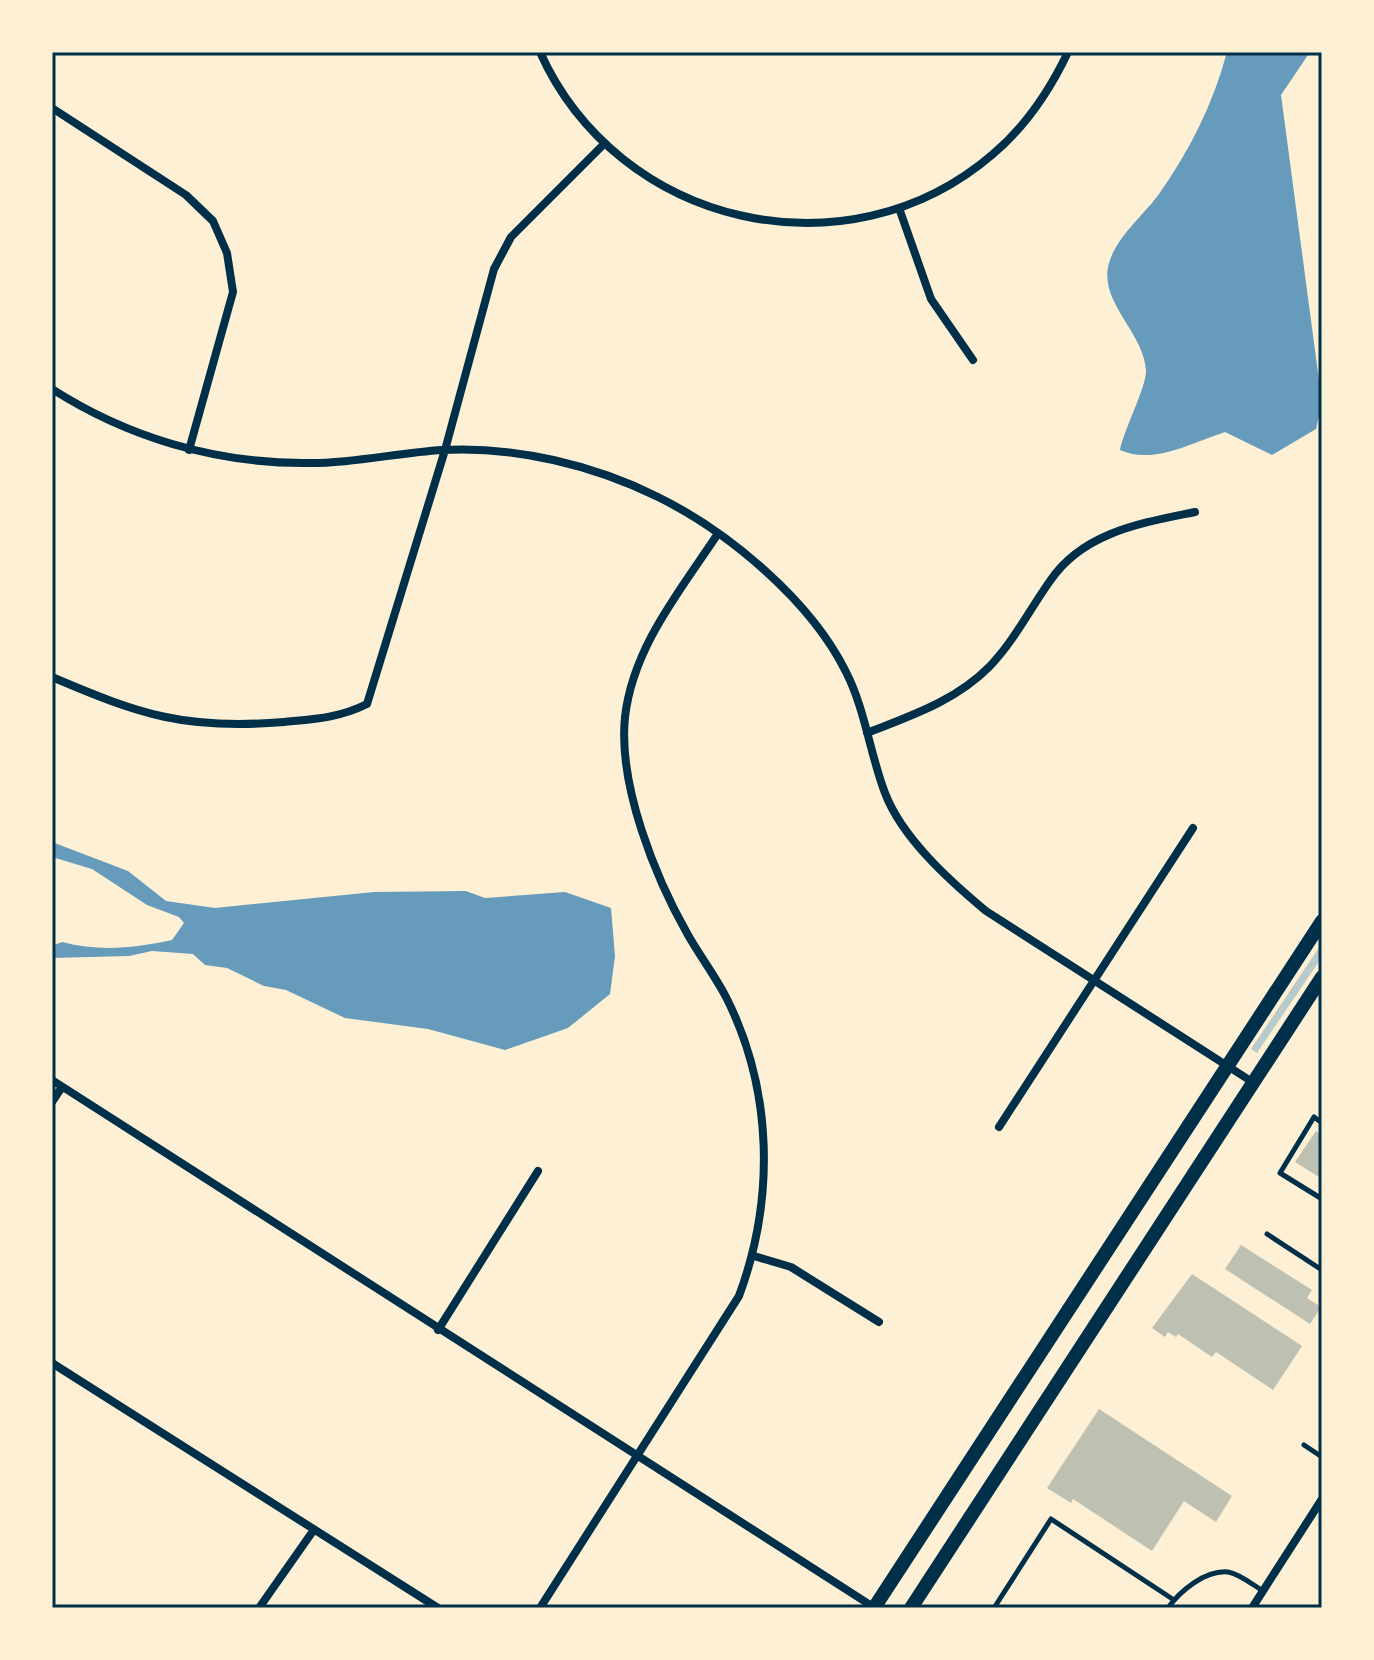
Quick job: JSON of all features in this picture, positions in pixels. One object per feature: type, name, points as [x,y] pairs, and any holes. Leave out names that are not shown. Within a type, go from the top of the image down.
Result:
[{"type":"main road","points":[[874,1608],[1322,921]]},
{"type":"main road","points":[[911,1608],[1322,977]]},
{"type":"street","points":[[540,52],[569,102],[603,145],[668,190],[710,208],[757,221],[843,220],[899,208],[949,184],[993,155],[1027,120],[1068,52]]},
{"type":"street","points":[[52,108],[186,195],[213,221],[227,253],[233,292],[189,450]]},
{"type":"street","points":[[52,677],[124,708],[187,722],[231,726],[343,716],[367,704],[445,450],[494,269],[511,237],[603,145]]},
{"type":"street","points":[[899,208],[931,299],[973,360]]},
{"type":"street","points":[[52,389],[120,426],[189,450],[246,460],[306,464],[445,450],[503,452],[560,462],[611,476],[661,498],[767,573],[809,614],[847,672],[886,796],[918,846],[954,884],[986,911],[1254,1083]]},
{"type":"street","points":[[867,733],[935,707],[988,668],[1052,577],[1083,547],[1129,525],[1195,512]]},
{"type":"street","points":[[540,1608],[739,1296],[754,1256],[764,1178],[763,1117],[752,1058],[726,997],[664,888],[643,833],[629,778],[625,717],[653,629],[717,535]]},
{"type":"street","points":[[999,1127],[1193,828]]},
{"type":"street","points":[[52,1080],[874,1608]]},
{"type":"street","points":[[52,1102],[62,1087]]},
{"type":"street","points":[[438,1330],[538,1171]]},
{"type":"street","points":[[754,1256],[791,1267],[879,1322]]},
{"type":"street","points":[[52,1363],[438,1608]]},
{"type":"street","points":[[1252,1608],[1322,1499]]},
{"type":"street","points":[[259,1608],[313,1531]]},
{"type":"lane","points":[[1322,1123],[1314,1117],[1280,1173],[1322,1199]]},
{"type":"lane","points":[[1267,1234],[1322,1270]]},
{"type":"lane","points":[[1304,1445],[1322,1457]]},
{"type":"lane","points":[[994,1608],[1051,1519],[1174,1600]]},
{"type":"lane","points":[[1168,1608],[1191,1584],[1217,1574],[1229,1572],[1263,1591]]},
{"type":"shaded area","points":[[1322,943],[1322,957],[1257,1053],[1251,1049]]},
{"type":"water","points":[[1227,52],[1310,52],[1281,95],[1322,403],[1316,429],[1272,455],[1225,432],[1172,451],[1133,454],[1120,450],[1146,370],[1137,342],[1110,291],[1107,277],[1109,263],[1118,244],[1159,194],[1181,161],[1208,108]]},
{"type":"water","points":[[52,842],[128,871],[166,901],[215,908],[374,892],[466,891],[485,898],[565,892],[611,908],[615,956],[610,994],[568,1028],[505,1050],[428,1029],[345,1018],[286,990],[264,986],[227,968],[205,965],[193,954],[152,951],[129,956],[52,958],[52,946],[62,942],[117,948],[172,940],[184,923],[179,917],[147,905],[92,869],[52,857]]},
{"type":"building","points":[[1316,1131],[1322,1135],[1322,1179],[1295,1162]]},
{"type":"building","points":[[1241,1245],[1312,1290],[1307,1298],[1321,1307],[1310,1324],[1225,1269]]},
{"type":"building","points":[[1192,1274],[1302,1346],[1273,1390],[1216,1352],[1212,1357],[1178,1334],[1176,1337],[1168,1332],[1165,1337],[1152,1328]]},
{"type":"building","points":[[1099,1409],[1232,1496],[1216,1522],[1184,1501],[1152,1551],[1073,1499],[1071,1503],[1047,1488]]}]
